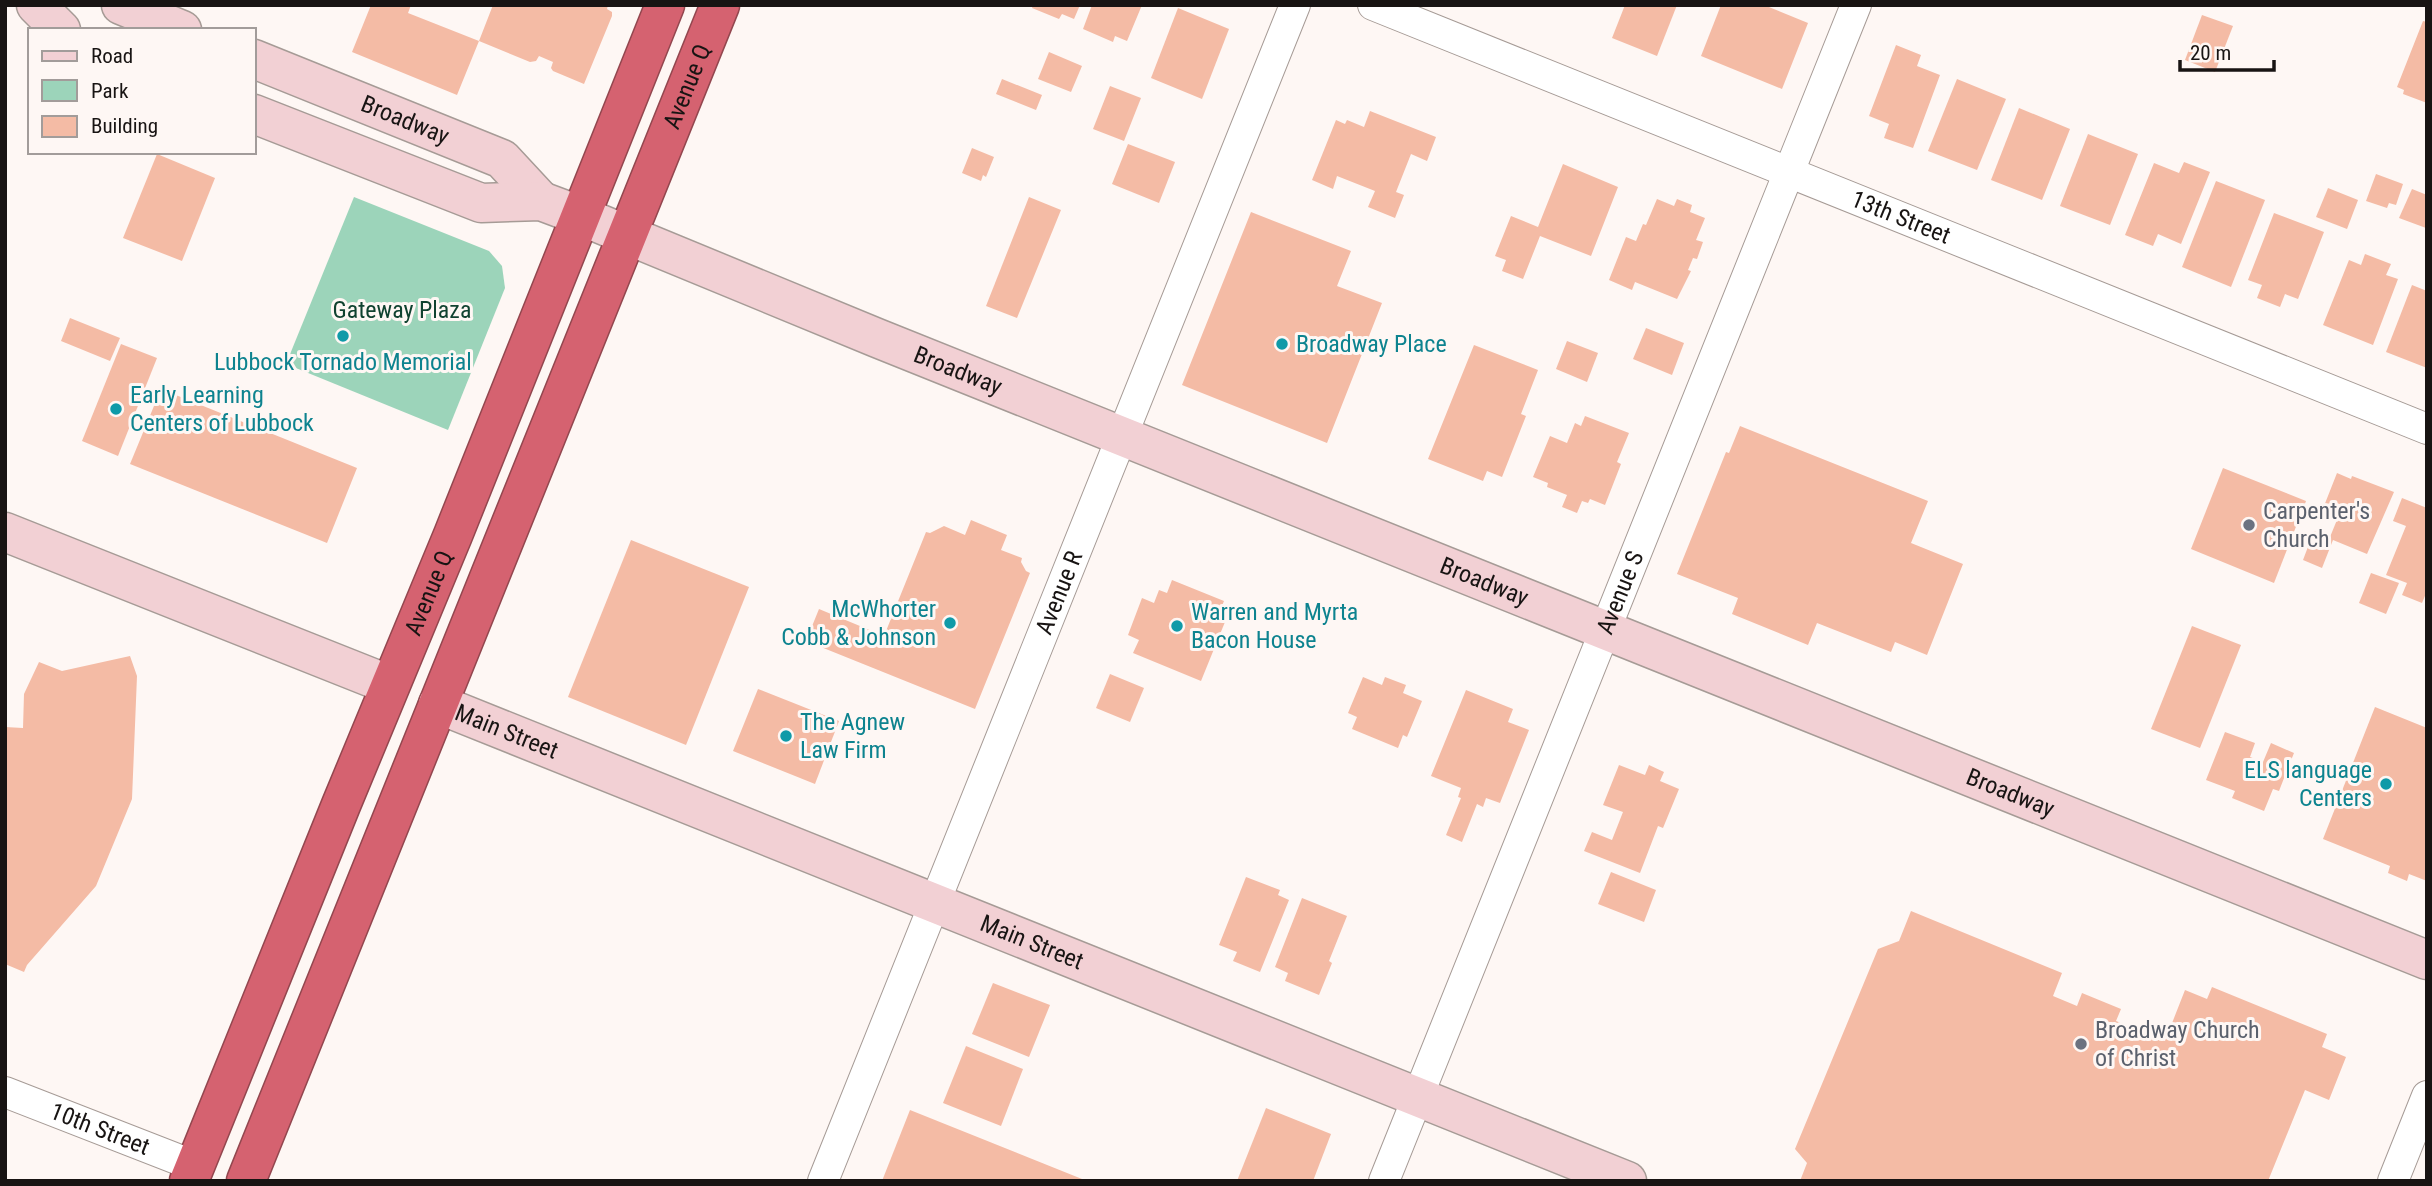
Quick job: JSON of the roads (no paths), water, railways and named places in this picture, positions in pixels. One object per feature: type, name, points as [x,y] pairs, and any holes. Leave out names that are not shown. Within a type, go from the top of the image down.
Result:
[{"type":"highway","name":"Avenue Q","points":[[197,1176],[266,991],[666,5]]},
{"type":"highway","name":"Avenue Q","points":[[244,1181],[720,5]]},
{"type":"highway","points":[[244,1181],[235,1169],[238,1141],[281,1022],[266,991]]},
{"type":"main road","points":[[36,5],[59,28]]},
{"type":"main road","points":[[121,5],[177,28]]},
{"type":"main road","name":"Broadway","points":[[256,60],[502,159],[541,201]]},
{"type":"main road","name":"Broadway","points":[[256,115],[481,203],[541,201],[581,216],[2427,960]]},
{"type":"main road","points":[[5,532],[390,685]]},
{"type":"main road","name":"Main Street","points":[[438,704],[1627,1181]]},
{"type":"street","name":"Avenue R","points":[[823,1181],[1295,5]]},
{"type":"street","name":"13th Street","points":[[1373,5],[2427,429]]},
{"type":"street","name":"Avenue S","points":[[1384,1181],[1856,5]]},
{"type":"street","name":"10th Street","points":[[5,1091],[197,1176]]},
{"type":"street","points":[[2393,1181],[2427,1096]]},
{"type":"place","name":"Lubbock Tornado Memorial","points":[[343,336]]},
{"type":"place","name":"Broadway Place","points":[[1282,344]]},
{"type":"place","name":"Early Learning Centers of Lubbock","points":[[116,409]]},
{"type":"place","name":"Carpenter's Church","points":[[2249,525]]},
{"type":"place","name":"McWhorter Cobb & Johnson","points":[[950,623]]},
{"type":"place","name":"Warren and Myrta Bacon House","points":[[1177,626]]},
{"type":"place","name":"The Agnew Law Firm","points":[[786,736]]},
{"type":"place","name":"ELS language Centers","points":[[2386,784]]},
{"type":"place","name":"Broadway Church of Christ","points":[[2081,1044]]},
{"type":"park label","name":"Gateway Plaza","points":[[402,310]]}]
